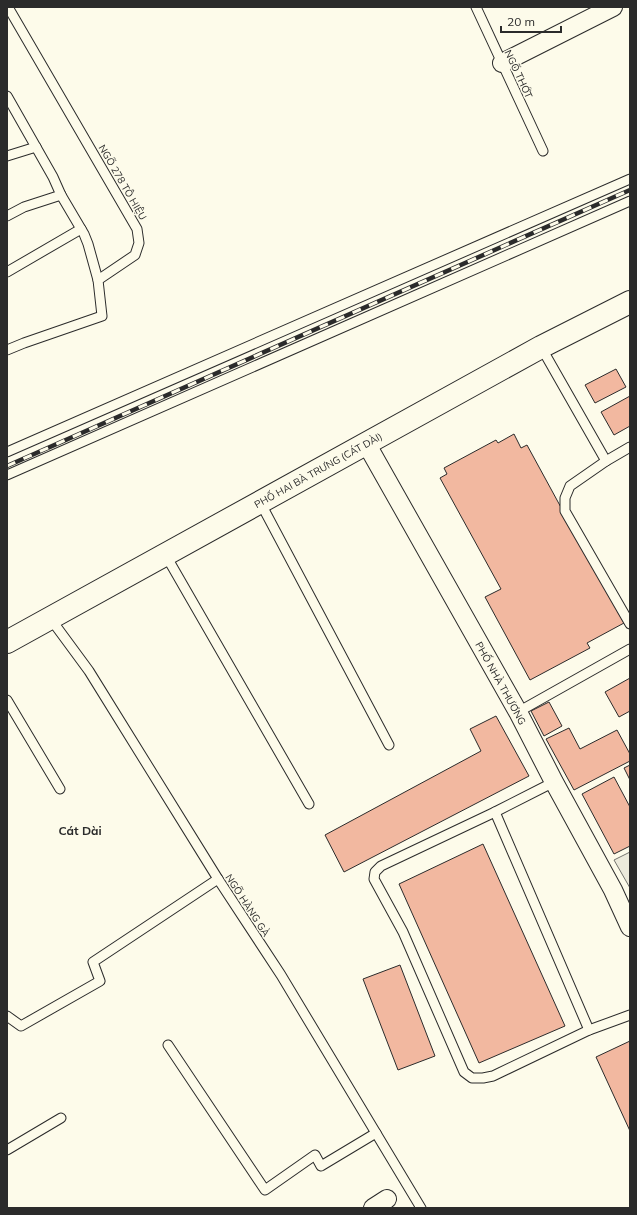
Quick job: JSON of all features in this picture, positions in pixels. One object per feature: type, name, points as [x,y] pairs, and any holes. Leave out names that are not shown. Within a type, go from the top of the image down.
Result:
[{"type":"main road","name":"PHỐ HAI BÀ TRƯNG (CÁT DÀI)","points":[[7,642],[541,347],[630,302]]},
{"type":"street","points":[[502,63],[613,7]]},
{"type":"street","name":"PHỐ NHÀ THƯƠNG","points":[[366,443],[518,712],[613,890],[630,927]]},
{"type":"lane","name":"NGÕ 278 TÔ HIỆU","points":[[8,7],[137,229],[139,243],[135,255],[98,280]]},
{"type":"lane","name":"NGÕ THỚT","points":[[476,7],[543,151]]},
{"type":"lane","points":[[7,96],[53,177],[61,195],[88,244],[98,280],[102,316],[7,350]]},
{"type":"lane","points":[[7,156],[36,147]]},
{"type":"lane","points":[[7,452],[630,179]]},
{"type":"lane","points":[[7,216],[24,207],[61,195]]},
{"type":"lane","points":[[7,475],[630,201]]},
{"type":"lane","points":[[7,272],[81,229]]},
{"type":"lane","points":[[541,347],[606,461]]},
{"type":"lane","points":[[630,447],[606,461],[570,486],[564,498],[565,511],[630,624]]},
{"type":"lane","points":[[260,502],[389,745]]},
{"type":"lane","points":[[165,554],[309,804]]},
{"type":"lane","name":"NGÕ HÀNG GÀ","points":[[50,618],[89,671],[218,879],[281,975],[421,1208]]},
{"type":"lane","points":[[518,712],[630,649]]},
{"type":"lane","points":[[7,700],[60,789]]},
{"type":"lane","points":[[554,782],[495,812],[381,866],[375,872],[374,880],[404,932],[464,1072],[472,1078],[493,1076],[589,1030],[630,1015]]},
{"type":"lane","points":[[495,812],[589,1030]]},
{"type":"lane","points":[[7,1016],[21,1026],[100,981],[93,962],[218,879]]},
{"type":"lane","points":[[168,1045],[265,1190],[315,1155],[321,1166],[376,1133]]},
{"type":"lane","points":[[7,1150],[61,1118]]},
{"type":"shaded area","points":[[630,852],[630,888],[614,860]]},
{"type":"building","points":[[616,369],[626,387],[595,403],[585,385]]},
{"type":"building","points":[[630,396],[630,426],[614,435],[601,412]]},
{"type":"building","points":[[514,434],[521,448],[527,445],[624,623],[587,643],[590,648],[530,680],[485,597],[501,589],[440,478],[447,474],[444,468],[496,440],[498,443]]},
{"type":"building","points":[[630,678],[630,711],[619,717],[605,692]]},
{"type":"building","points":[[549,702],[562,726],[544,736],[531,711]]},
{"type":"building","points":[[496,716],[529,776],[344,872],[325,835],[481,751],[470,729]]},
{"type":"building","points":[[569,728],[580,749],[617,730],[630,754],[630,761],[574,790],[546,739]]},
{"type":"building","points":[[630,765],[630,780],[624,768]]},
{"type":"building","points":[[614,777],[630,807],[630,846],[614,854],[582,794]]},
{"type":"building","points":[[483,844],[565,1026],[479,1063],[399,884]]},
{"type":"building","points":[[400,965],[435,1056],[398,1070],[363,979]]},
{"type":"building","points":[[630,1041],[630,1131],[596,1057]]},
{"type":"railway","points":[[7,466],[630,190]]},
{"type":"district","name":"Cát Dài","points":[[80,831]]}]
